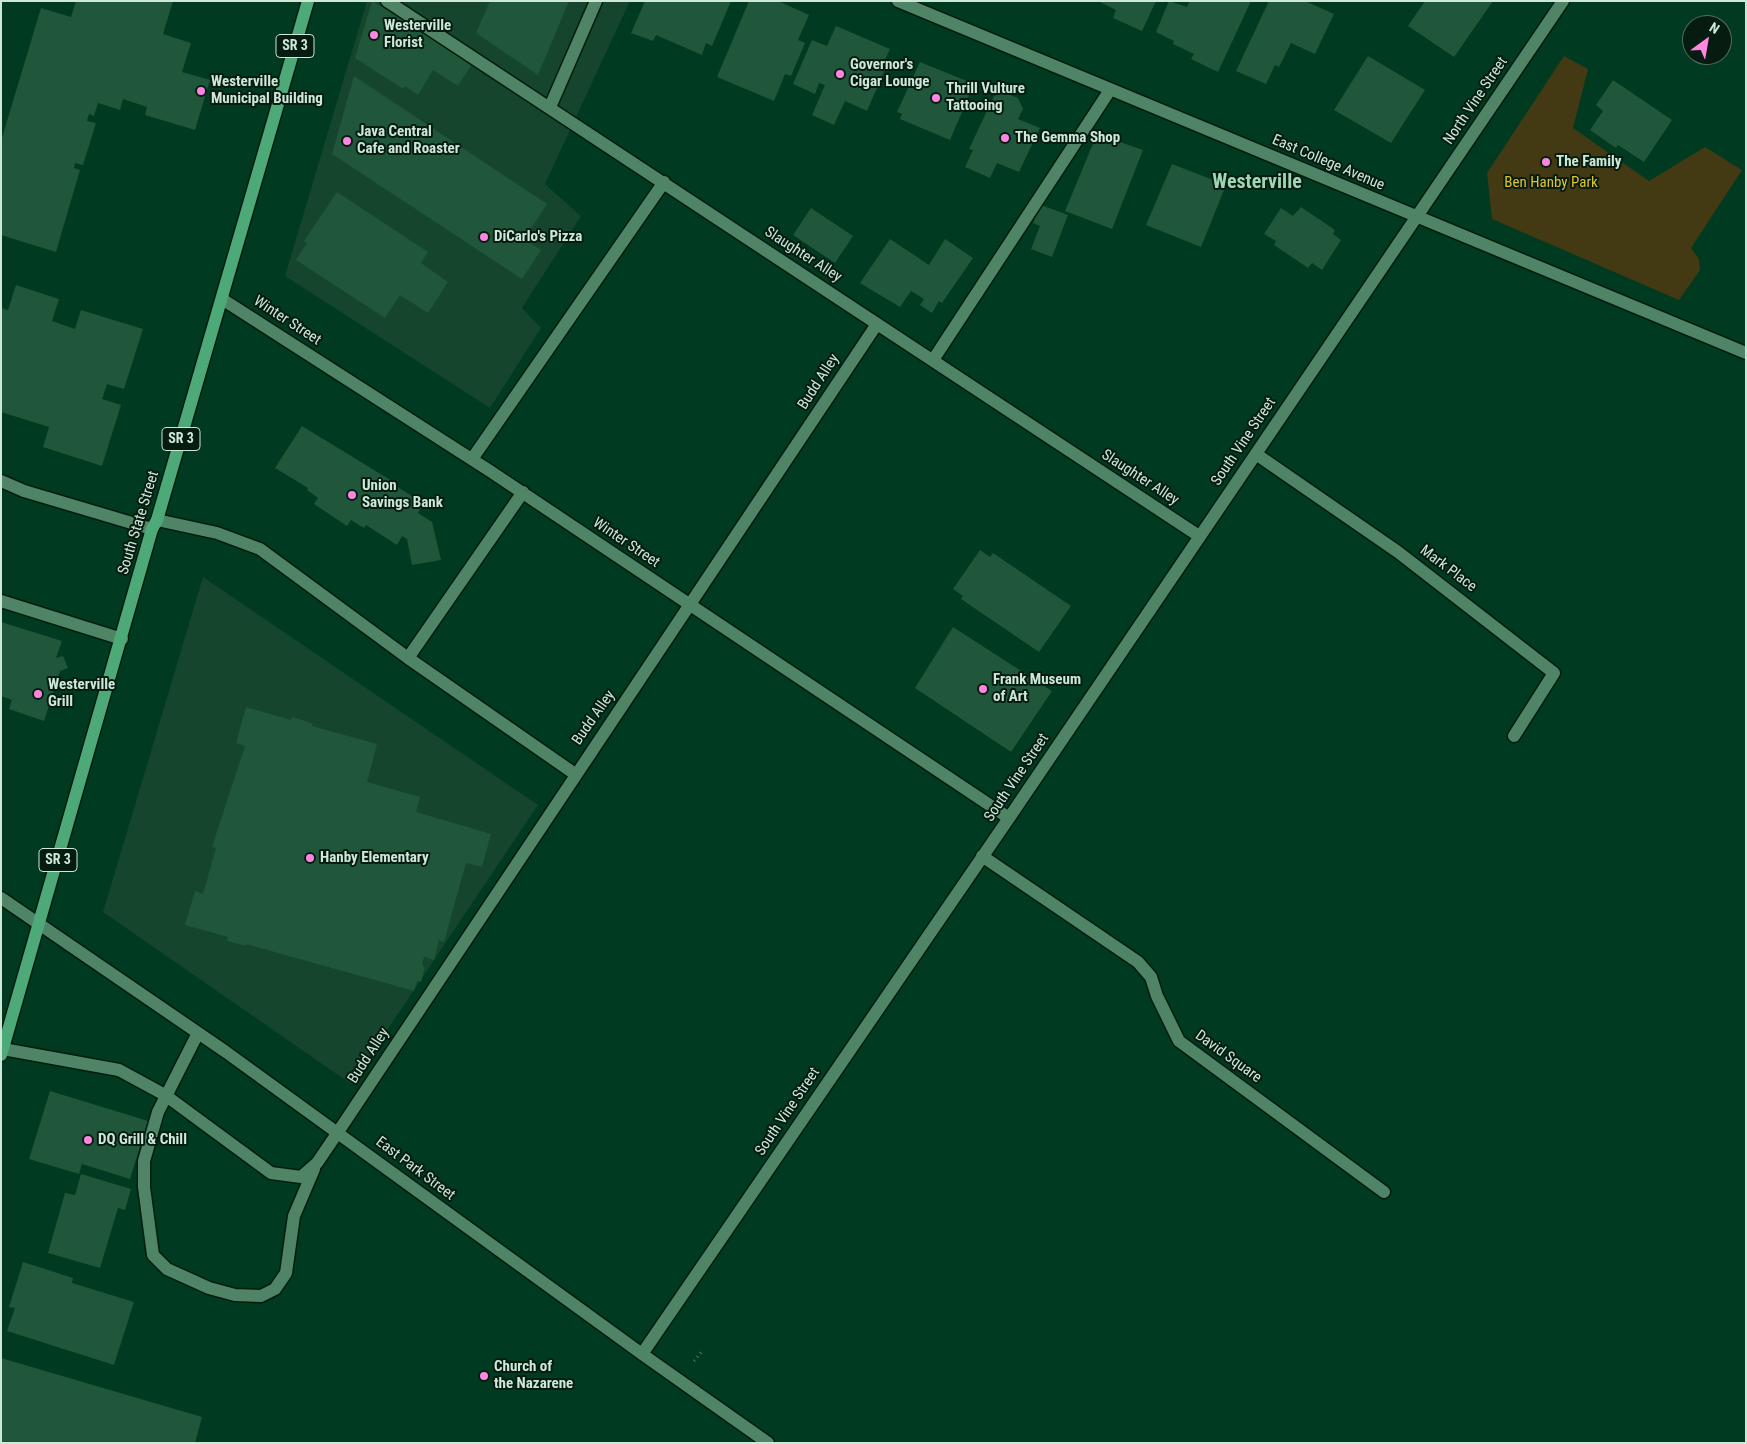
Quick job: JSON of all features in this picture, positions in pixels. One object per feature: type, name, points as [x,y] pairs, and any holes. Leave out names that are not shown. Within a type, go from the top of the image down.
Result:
[{"type":"main road","name":"South State Street","points":[[2,1052],[308,1]]},
{"type":"street","name":"Slaughter Alley","points":[[387,1],[1199,536]]},
{"type":"street","points":[[550,107],[596,1]]},
{"type":"street","name":"East College Avenue","points":[[898,1],[1746,353]]},
{"type":"street","name":"North Vine Street","points":[[1415,217],[1563,1]]},
{"type":"street","points":[[933,360],[1110,90]]},
{"type":"street","points":[[472,459],[664,182]]},
{"type":"street","name":"South Vine Street","points":[[642,1354],[1009,818],[1415,217]]},
{"type":"street","name":"Winter Street","points":[[222,298],[523,492],[1009,818]]},
{"type":"street","name":"Budd Alley","points":[[317,1163],[575,774],[691,606],[877,324]]},
{"type":"street","name":"Mark Place","points":[[1256,454],[1398,552],[1554,672],[1514,736]]},
{"type":"street","points":[[1,481],[24,491],[155,525],[217,533],[260,549],[408,658],[575,774]]},
{"type":"street","points":[[408,658],[523,492]]},
{"type":"street","points":[[1,602],[122,639]]},
{"type":"street","name":"David Square","points":[[982,856],[1138,962],[1151,977],[1157,996],[1180,1041],[1384,1192]]},
{"type":"street","name":"East Park Street","points":[[1,898],[338,1132],[642,1354],[768,1443]]},
{"type":"street","points":[[198,1033],[165,1095],[158,1112],[144,1161],[144,1187],[153,1254],[166,1269],[209,1288],[235,1295],[261,1296],[275,1289],[286,1273],[294,1216],[317,1163]]},
{"type":"street","points":[[2,1052],[119,1070],[165,1095],[271,1173],[301,1177],[317,1163]]},
{"type":"path","points":[[693,1362],[703,1350]]},
{"type":"shaded area","points":[[367,1],[630,1],[545,184],[581,216],[522,308],[541,328],[490,408],[285,276]]},
{"type":"shaded area","name":"Hanby Elementary","points":[[203,577],[538,805],[351,1084],[103,912]]},
{"type":"green space","name":"Ben Hanby Park","points":[[1564,56],[1588,69],[1573,128],[1649,181],[1705,147],[1742,170],[1691,248],[1699,259],[1700,270],[1679,300],[1492,219],[1487,173]]},
{"type":"building","points":[[76,1],[173,1],[163,34],[191,43],[182,72],[210,80],[195,130],[145,115],[147,107],[123,99],[120,110],[98,103],[94,116],[89,114],[87,121],[96,123],[83,165],[75,163],[74,168],[80,170],[56,252],[1,235],[1,141],[41,8],[71,17]]},
{"type":"building","points":[[372,1],[474,61],[458,86],[433,70],[418,95],[405,86],[403,89],[355,58]]},
{"type":"building","points":[[490,1],[569,1],[538,75],[476,33]]},
{"type":"building","points":[[645,1],[731,1],[712,46],[706,43],[702,55],[656,35],[653,41],[631,33]]},
{"type":"building","points":[[749,1],[778,1],[809,15],[798,40],[805,43],[791,76],[785,74],[774,101],[717,77]]},
{"type":"building","points":[[1098,1],[1156,1],[1142,31],[1113,18],[1116,10]]},
{"type":"building","points":[[1169,1],[1187,7],[1190,1],[1251,1],[1218,72],[1191,59],[1194,54],[1173,44],[1174,41],[1156,32]]},
{"type":"building","points":[[1269,1],[1305,1],[1334,14],[1315,54],[1291,43],[1279,67],[1275,65],[1266,84],[1236,71]]},
{"type":"building","points":[[1425,1],[1493,1],[1454,57],[1408,26]]},
{"type":"building","name":"Governor's Cigar Lounge","points":[[836,26],[890,49],[883,64],[887,65],[867,111],[845,101],[834,125],[812,115],[825,85],[819,83],[815,94],[793,84],[812,40],[827,46]]},
{"type":"building","points":[[1368,56],[1425,90],[1391,143],[1334,110]]},
{"type":"building","name":"Thrill Vulture Tattooing","points":[[920,62],[974,84],[950,140],[900,119],[902,114],[897,112]]},
{"type":"building","points":[[354,76],[547,204],[524,239],[541,250],[522,279],[332,154]]},
{"type":"building","points":[[1613,80],[1672,120],[1644,162],[1618,145],[1616,148],[1590,130],[1603,111],[1596,105]]},
{"type":"building","name":"The Gemma Shop","points":[[1005,93],[1018,98],[1023,109],[1018,119],[1040,128],[1019,172],[997,163],[990,178],[965,167],[973,150],[969,149],[994,96]]},
{"type":"building","points":[[1097,134],[1143,150],[1112,229],[1065,211]]},
{"type":"building","points":[[1172,164],[1226,185],[1201,247],[1146,225]]},
{"type":"building","points":[[337,192],[428,252],[421,263],[448,282],[428,313],[400,295],[385,318],[296,260],[307,243],[304,241]]},
{"type":"building","points":[[1041,205],[1068,215],[1052,257],[1031,249],[1040,226],[1033,223]]},
{"type":"building","points":[[1301,207],[1335,230],[1333,234],[1341,240],[1322,270],[1312,263],[1308,268],[1274,245],[1276,241],[1264,234],[1281,208],[1293,216]]},
{"type":"building","points":[[811,208],[853,236],[835,263],[793,235]]},
{"type":"building","points":[[890,239],[929,265],[945,239],[973,258],[942,303],[939,301],[932,313],[920,305],[924,299],[911,291],[900,307],[860,283]]},
{"type":"building","points":[[16,285],[59,299],[52,321],[75,329],[81,310],[143,329],[124,389],[107,384],[102,399],[121,405],[102,466],[43,447],[49,427],[1,412],[1,308],[8,310]]},
{"type":"building","points":[[302,426],[392,481],[391,483],[423,503],[418,513],[432,522],[441,560],[412,565],[407,539],[402,536],[397,545],[366,525],[364,528],[351,520],[347,526],[314,504],[318,498],[307,490],[308,488],[275,468]]},
{"type":"building","points":[[980,550],[990,557],[993,553],[1071,606],[1039,652],[961,599],[963,596],[953,589]]},
{"type":"building","points":[[1,622],[62,641],[56,658],[63,656],[68,668],[60,671],[44,721],[9,709],[12,700],[1,696]]},
{"type":"building","name":"Frank Museum of Art","points":[[953,627],[1052,691],[1011,752],[915,688]]},
{"type":"building","points":[[246,707],[291,720],[292,717],[312,723],[312,726],[377,744],[367,782],[420,797],[416,812],[491,834],[482,867],[466,863],[444,942],[439,940],[434,960],[424,957],[422,965],[425,967],[421,982],[417,981],[414,991],[246,944],[246,946],[227,941],[228,937],[185,925],[195,891],[203,894],[216,848],[212,847],[245,746],[236,743]]},
{"type":"building","name":"DQ Grill & Chill","points":[[50,1091],[148,1121],[130,1179],[82,1164],[79,1174],[29,1159]]},
{"type":"building","points":[[81,1174],[131,1189],[125,1210],[118,1208],[100,1268],[48,1253],[65,1193],[75,1195]]},
{"type":"building","points":[[23,1262],[73,1278],[72,1283],[134,1302],[114,1365],[7,1331],[15,1308],[9,1307]]},
{"type":"building","points":[[1,1358],[202,1417],[195,1443],[1,1443]]},
{"type":"place","name":"Westerville Florist","points":[[374,35]]},
{"type":"place","name":"Governor's Cigar Lounge","points":[[840,74]]},
{"type":"place","name":"Westerville Municipal Building","points":[[201,91]]},
{"type":"place","name":"Thrill Vulture Tattooing","points":[[936,98]]},
{"type":"place","name":"The Gemma Shop","points":[[1005,138]]},
{"type":"place","name":"Java Central Cafe and Roaster","points":[[347,141]]},
{"type":"place","name":"The Family","points":[[1546,162]]},
{"type":"place","name":"DiCarlo's Pizza","points":[[484,237]]},
{"type":"place","name":"Union Savings Bank","points":[[352,495]]},
{"type":"place","name":"Frank Museum of Art","points":[[983,689]]},
{"type":"place","name":"Westerville Grill","points":[[38,694]]},
{"type":"place","name":"Hanby Elementary","points":[[310,858]]},
{"type":"place","name":"DQ Grill & Chill","points":[[88,1140]]},
{"type":"place","name":"Church of the Nazarene","points":[[484,1376]]},
{"type":"district","name":"Westerville","points":[[1257,183]]}]
